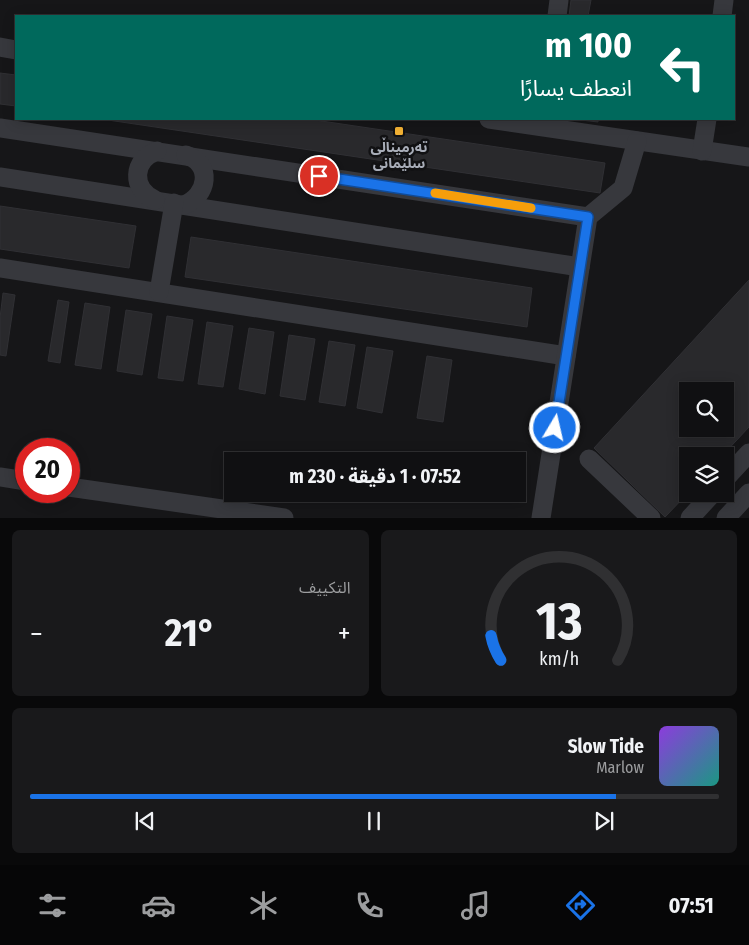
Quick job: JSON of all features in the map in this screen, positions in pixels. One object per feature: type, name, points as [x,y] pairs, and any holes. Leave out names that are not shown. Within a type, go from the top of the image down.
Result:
[{"type":"lane","points":[[557,15],[559,0]]},
{"type":"lane","points":[[722,15],[724,0]]},
{"type":"lane","points":[[0,47],[15,50]]},
{"type":"lane","points":[[502,120],[541,123],[749,157]]},
{"type":"lane","points":[[702,150],[707,120]]},
{"type":"lane","points":[[0,128],[157,150],[588,217]]},
{"type":"lane","points":[[542,518],[588,217],[623,188],[637,140]]},
{"type":"lane","points":[[155,200],[142,192],[139,186],[137,171],[144,158],[157,150]]},
{"type":"lane","points":[[179,204],[198,198],[204,184],[202,169],[192,157],[184,155]]},
{"type":"lane","points":[[0,177],[580,267]]},
{"type":"lane","points":[[160,292],[179,204]]},
{"type":"lane","points":[[0,268],[566,356]]},
{"type":"lane","points":[[734,469],[749,453]]},
{"type":"lane","points":[[589,459],[651,518]]},
{"type":"lane","points":[[0,477],[15,479]]},
{"type":"lane","points":[[80,489],[284,518]]},
{"type":"lane","points":[[726,518],[749,493]]},
{"type":"lane","points":[[690,518],[705,502]]},
{"type":"building","points":[[571,0],[591,0],[588,15],[569,15]]},
{"type":"building","points":[[0,73],[15,75],[15,106],[0,104]]},
{"type":"building","points":[[108,120],[315,120],[605,163],[600,193]]},
{"type":"building","points":[[581,120],[598,120],[598,122]]},
{"type":"building","points":[[0,206],[136,226],[129,268],[0,249]]},
{"type":"building","points":[[191,237],[532,288],[527,327],[185,277]]},
{"type":"building","points":[[749,280],[749,427],[730,447],[679,447],[679,502],[665,517],[594,448]]},
{"type":"building","points":[[3,293],[15,295],[6,356],[0,355],[0,318]]},
{"type":"building","points":[[58,300],[69,302],[60,363],[48,361]]},
{"type":"building","points":[[85,303],[110,307],[101,369],[75,365]]},
{"type":"building","points":[[126,310],[152,314],[142,375],[117,371]]},
{"type":"building","points":[[167,316],[193,320],[183,381],[158,378]]},
{"type":"building","points":[[207,322],[233,326],[223,387],[198,384]]},
{"type":"building","points":[[249,328],[274,332],[265,394],[239,389]]},
{"type":"building","points":[[289,335],[315,339],[305,400],[280,396]]},
{"type":"building","points":[[329,341],[355,345],[345,406],[319,402]]},
{"type":"building","points":[[367,347],[393,351],[382,413],[357,408]]},
{"type":"building","points":[[427,356],[452,360],[443,422],[417,418]]},
{"type":"slow traffic","points":[[435,193],[531,208]]},
{"type":"place","name":"تەرمیناڵی سلێمانی","points":[[399,131]]},
{"type":"route","points":[[319,176],[588,217],[555,428]]}]
